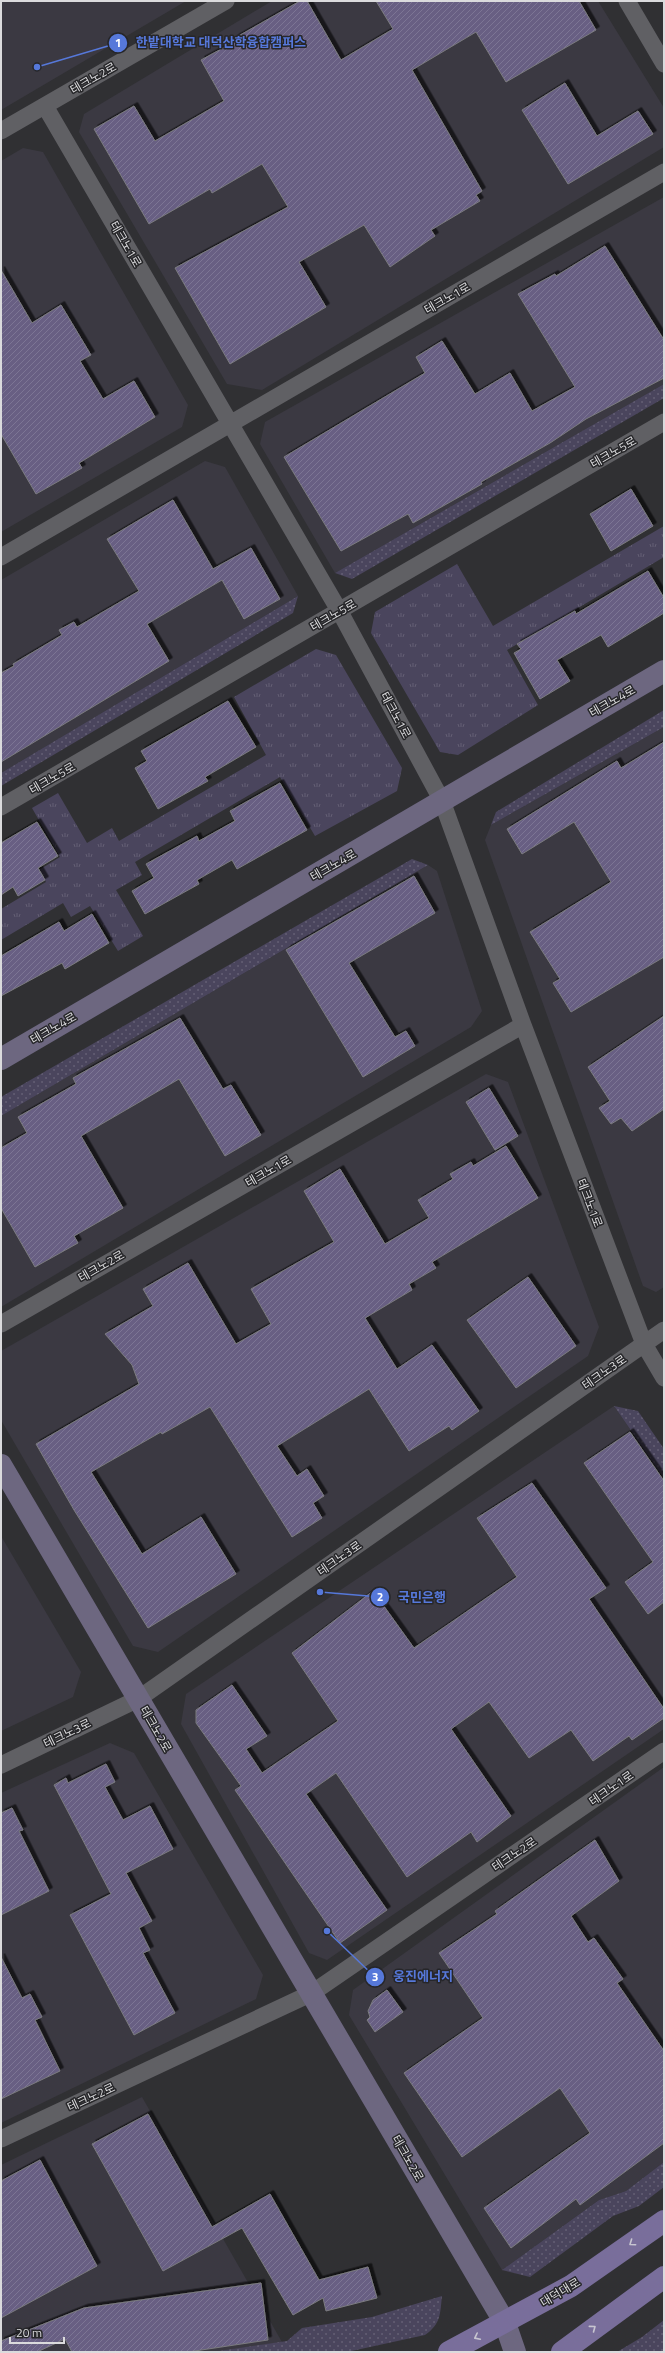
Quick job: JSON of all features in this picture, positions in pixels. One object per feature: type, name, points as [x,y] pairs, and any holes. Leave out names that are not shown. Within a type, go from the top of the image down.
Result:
[{"type":"main road","name":"테크노4로","points":[[1,1058],[664,671]]},
{"type":"main road","name":"테크노2로","points":[[1,1465],[505,2323],[515,2352]]},
{"type":"main road","name":"대덕대로","points":[[449,2352],[571,2286],[664,2221]]},
{"type":"main road","points":[[562,2352],[664,2277]]},
{"type":"street","name":"테크노2로","points":[[1,131],[226,1]]},
{"type":"street","points":[[627,1],[664,64]]},
{"type":"street","name":"테크노1로","points":[[45,106],[340,612],[442,801],[523,1025],[644,1344],[664,1378]]},
{"type":"street","name":"테크노1로","points":[[1,556],[664,172]]},
{"type":"street","name":"테크노5로","points":[[1,807],[340,612],[664,422]]},
{"type":"street","name":"테크노1로","points":[[200,1210],[523,1025]]},
{"type":"street","name":"테크노2로","points":[[1,1324],[200,1210]]},
{"type":"street","name":"테크노3로","points":[[1,1765],[138,1699],[664,1330]]},
{"type":"street","name":"테크노1로","points":[[557,1824],[664,1751]]},
{"type":"street","name":"테크노2로","points":[[1,2140],[312,1993],[557,1824]]},
{"type":"shaded area","points":[[1,1],[186,1],[1,110]]},
{"type":"shaded area","points":[[272,1],[598,1],[664,108],[664,147],[262,390],[227,384],[79,132],[84,114]]},
{"type":"shaded area","points":[[23,148],[43,152],[188,405],[182,427],[1,532],[1,161]]},
{"type":"shaded area","points":[[664,197],[664,384],[335,573],[260,444],[265,422]]},
{"type":"shaded area","points":[[205,461],[225,467],[298,596],[1,773],[1,580]]},
{"type":"shaded area","points":[[664,727],[664,1287],[656,1292],[643,1286],[485,840],[491,825]]},
{"type":"shaded area","points":[[428,865],[437,871],[482,1011],[471,1027],[1,1307],[1,1116]]},
{"type":"shaded area","points":[[486,1074],[508,1082],[599,1327],[588,1356],[158,1652],[133,1646],[1,1420],[1,1351]]},
{"type":"shaded area","points":[[614,1406],[664,1478],[664,1729],[327,1960],[309,1953],[181,1724],[186,1694]]},
{"type":"shaded area","points":[[1,1536],[81,1672],[73,1697],[1,1731]]},
{"type":"shaded area","points":[[110,1743],[134,1753],[263,1975],[256,1999],[1,2123],[1,1793]]},
{"type":"shaded area","points":[[664,1767],[664,2162],[626,2191],[599,2200],[502,2270],[349,2015],[353,1990]]},
{"type":"shaded area","points":[[142,2097],[282,2342],[211,2352],[1,2352],[1,2165]]},
{"type":"green space","points":[[664,384],[664,398],[352,579],[335,573]]},
{"type":"green space","points":[[664,526],[664,557],[507,650],[538,705],[458,755],[440,752],[371,633],[375,612],[457,564],[493,626]]},
{"type":"green space","points":[[298,596],[293,613],[1,786],[1,773]]},
{"type":"green space","points":[[316,649],[336,655],[402,768],[397,791],[315,836],[280,777],[135,862],[142,875],[116,890],[143,936],[118,951],[90,906],[71,917],[63,903],[1,940],[1,909],[46,882],[39,870],[60,857],[32,808],[58,793],[87,843],[112,828],[119,841],[266,755],[234,697]]},
{"type":"green space","points":[[664,710],[664,727],[491,825],[496,812]]},
{"type":"green space","points":[[412,859],[428,865],[1,1116],[1,1097]]},
{"type":"green space","points":[[614,1406],[638,1411],[664,1449],[664,1478]]},
{"type":"green space","points":[[664,2162],[664,2187],[639,2206],[613,2216],[530,2277],[502,2270],[599,2200],[626,2191]]},
{"type":"green space","points":[[442,2296],[437,2323],[425,2335],[347,2352],[211,2352],[287,2341],[302,2328],[372,2317]]},
{"type":"green space","points":[[664,2320],[664,2352],[617,2352],[642,2337]]},
{"type":"building","points":[[300,1],[307,1],[341,60],[393,29],[376,1],[579,1],[596,30],[506,82],[476,32],[412,70],[482,191],[476,195],[480,201],[431,230],[435,236],[390,267],[364,225],[299,262],[326,307],[230,364],[175,268],[288,207],[262,164],[212,193],[210,189],[149,224],[94,129],[134,106],[155,141],[224,101],[201,60],[236,41],[235,38]]},
{"type":"building","points":[[565,83],[597,136],[638,111],[653,134],[568,184],[522,110]]},
{"type":"building","points":[[605,246],[664,340],[664,378],[586,419],[550,443],[481,482],[482,484],[413,523],[408,514],[341,551],[284,457],[425,373],[416,357],[442,341],[475,394],[510,373],[532,411],[575,387],[518,294],[555,274],[556,276]]},
{"type":"building","points":[[1,270],[32,323],[61,305],[91,355],[80,361],[103,399],[134,381],[155,417],[79,463],[82,468],[36,494],[1,434]]},
{"type":"building","points":[[631,489],[653,526],[611,551],[590,514]]},
{"type":"building","points":[[173,500],[213,569],[251,548],[280,599],[244,619],[222,580],[147,624],[169,661],[1,762],[1,673],[14,666],[13,664],[62,635],[59,630],[74,622],[77,627],[139,591],[107,539]]},
{"type":"building","points":[[648,571],[664,598],[664,613],[608,647],[601,635],[557,660],[570,681],[540,699],[514,653],[521,649],[517,644],[575,611],[576,614]]},
{"type":"building","points":[[228,701],[256,747],[205,777],[208,781],[158,809],[135,768],[147,761],[141,751]]},
{"type":"building","points":[[664,742],[664,957],[571,1012],[553,983],[560,979],[530,932],[611,882],[574,822],[522,854],[507,829],[617,761],[621,768]]},
{"type":"building","points":[[280,783],[307,830],[237,869],[232,860],[197,880],[199,884],[145,914],[132,891],[154,878],[146,864],[197,836],[199,841],[235,821],[230,811]]},
{"type":"building","points":[[37,822],[58,856],[38,868],[45,880],[18,896],[13,887],[1,895],[1,843]]},
{"type":"building","points":[[414,876],[435,913],[349,963],[395,1037],[406,1031],[415,1046],[363,1077],[286,950]]},
{"type":"building","points":[[92,914],[109,943],[65,969],[62,963],[1,996],[1,956],[59,922],[64,931]]},
{"type":"building","points":[[664,1016],[664,1109],[632,1131],[621,1118],[611,1124],[599,1108],[610,1101],[588,1067]]},
{"type":"building","points":[[180,1018],[223,1089],[231,1085],[261,1135],[225,1156],[179,1079],[81,1136],[123,1208],[74,1236],[78,1243],[35,1267],[1,1208],[1,1148],[27,1133],[18,1117],[76,1084],[73,1078]]},
{"type":"building","points":[[489,1088],[518,1136],[495,1150],[466,1102]]},
{"type":"building","points":[[506,1146],[538,1198],[432,1262],[436,1268],[409,1284],[412,1290],[365,1318],[397,1369],[432,1345],[479,1411],[452,1430],[449,1426],[409,1451],[369,1389],[277,1446],[297,1476],[307,1469],[324,1496],[313,1503],[322,1518],[292,1537],[210,1407],[162,1434],[161,1432],[91,1472],[142,1554],[201,1517],[236,1574],[148,1628],[74,1510],[36,1444],[139,1384],[132,1365],[105,1334],[153,1306],[143,1289],[188,1263],[236,1344],[271,1324],[251,1289],[334,1242],[304,1191],[340,1169],[385,1244],[429,1218],[418,1200],[453,1179],[450,1174],[471,1162],[473,1166]]},
{"type":"building","points":[[528,1277],[576,1346],[516,1388],[467,1320]]},
{"type":"building","points":[[630,1432],[664,1481],[664,1602],[648,1614],[625,1582],[653,1562],[584,1463]]},
{"type":"building","points":[[532,1483],[606,1588],[589,1599],[664,1709],[664,1718],[632,1740],[629,1736],[593,1761],[571,1730],[529,1758],[489,1702],[451,1729],[511,1816],[477,1842],[471,1832],[407,1877],[336,1773],[306,1794],[387,1910],[340,1943],[235,1790],[241,1786],[196,1723],[196,1710],[232,1685],[267,1736],[246,1749],[262,1773],[338,1721],[292,1653],[373,1591],[414,1648],[517,1577],[477,1518]]},
{"type":"building","points":[[106,1764],[115,1782],[105,1787],[123,1820],[150,1806],[173,1849],[126,1873],[152,1921],[139,1928],[150,1950],[143,1953],[175,2013],[134,2035],[70,1915],[111,1894],[54,1785],[66,1778],[68,1783]]},
{"type":"building","points":[[12,1808],[23,1830],[19,1831],[49,1891],[1,1915],[1,1813]]},
{"type":"building","points":[[595,1840],[619,1881],[571,1916],[588,1942],[594,1938],[623,1979],[617,1983],[664,2051],[664,2143],[580,2205],[576,2199],[511,2248],[484,2208],[590,2133],[560,2088],[462,2157],[404,2073],[483,2018],[439,1953],[497,1914],[495,1911]]},
{"type":"building","points":[[1,1957],[22,1998],[30,1994],[42,2017],[35,2020],[60,2071],[1,2099]]},
{"type":"building","points":[[387,1990],[403,2012],[375,2032],[367,2020],[370,2017],[368,2011],[373,2000]]},
{"type":"building","points":[[148,2114],[212,2227],[270,2194],[319,2280],[368,2267],[377,2298],[326,2311],[323,2298],[293,2315],[242,2228],[163,2271],[92,2144]]},
{"type":"building","points":[[40,2160],[97,2266],[1,2318],[1,2181]]},
{"type":"building","points":[[261,2283],[268,2340],[188,2352],[72,2352],[65,2339],[37,2352],[1,2352],[1,2341],[84,2308]]},
{"type":"place","name":"한밭대학교 대덕산학융합캠퍼스","points":[[37,67]]},
{"type":"place","name":"국민은행","points":[[320,1592]]},
{"type":"place","name":"웅진에너지","points":[[327,1931]]}]
